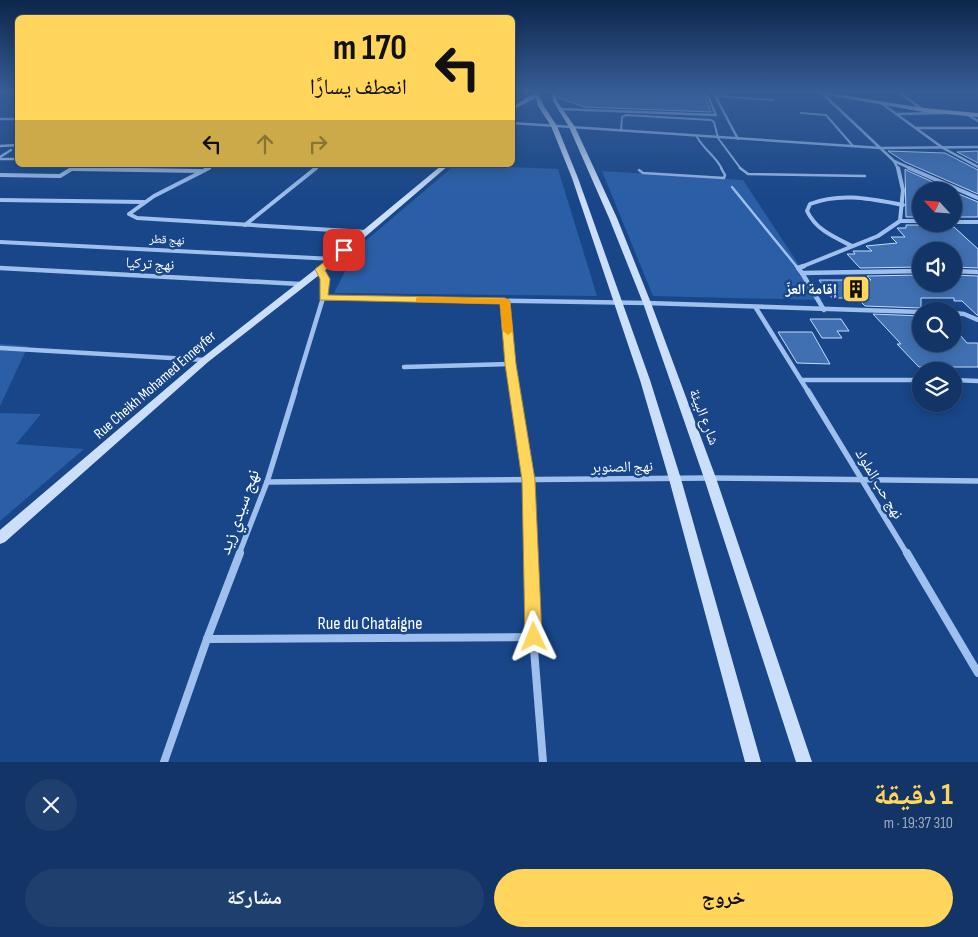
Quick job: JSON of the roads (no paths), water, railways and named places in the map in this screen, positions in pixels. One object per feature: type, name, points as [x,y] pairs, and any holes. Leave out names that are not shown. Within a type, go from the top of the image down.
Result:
[{"type":"street","points":[[555,128],[596,234],[617,303],[645,380],[675,479],[753,762]]},
{"type":"street","points":[[568,128],[881,148],[978,147]]},
{"type":"street","name":"شارع البيئة","points":[[572,128],[613,218],[646,303],[710,478],[804,762]]},
{"type":"street","points":[[732,128],[738,139]]},
{"type":"street","points":[[859,128],[894,161],[902,173],[903,206],[900,220]]},
{"type":"street","points":[[916,128],[978,128]]},
{"type":"street","points":[[916,128],[943,148],[978,167]]},
{"type":"street","points":[[0,158],[15,143]]},
{"type":"street","points":[[0,146],[15,147]]},
{"type":"street","points":[[0,158],[15,159]]},
{"type":"street","points":[[894,161],[978,198]]},
{"type":"street","points":[[0,175],[60,176],[74,167]]},
{"type":"street","points":[[142,170],[145,167]]},
{"type":"street","points":[[210,167],[131,210],[129,214],[137,218],[366,232]]},
{"type":"street","points":[[245,225],[317,167]]},
{"type":"street","name":"Rue Cheikh Mohamed Enneyfer","points":[[0,538],[205,360],[334,259],[444,167]]},
{"type":"street","points":[[72,169],[203,171]]},
{"type":"street","points":[[852,246],[816,226],[807,211],[810,204],[833,197],[847,197],[903,206]]},
{"type":"street","points":[[0,200],[145,202]]},
{"type":"street","points":[[824,310],[798,268],[878,236],[900,220],[912,221]]},
{"type":"street","points":[[962,222],[978,222]]},
{"type":"street","name":"نهج قطر","points":[[0,242],[334,259]]},
{"type":"street","name":"نهج تركيا","points":[[0,268],[300,284]]},
{"type":"street","name":"نهج سيدي زيد","points":[[164,762],[207,639],[266,482],[323,298],[325,279],[320,269]]},
{"type":"street","points":[[802,274],[912,271]]},
{"type":"street","points":[[962,271],[978,272]]},
{"type":"street","points":[[323,298],[646,303],[912,312]]},
{"type":"street","points":[[505,301],[510,364],[528,480],[534,637],[543,762]]},
{"type":"street","name":"نهج حب الملوك","points":[[756,308],[863,480],[978,673]]},
{"type":"street","points":[[962,314],[978,320]]},
{"type":"street","points":[[0,348],[205,360]]},
{"type":"street","points":[[404,367],[510,364]]},
{"type":"street","points":[[801,380],[912,380]]},
{"type":"street","points":[[962,380],[978,381]]},
{"type":"street","name":"نهج الصنوبر","points":[[266,482],[710,478],[978,481]]},
{"type":"street","name":"Rue du Chataigne","points":[[207,639],[534,637]]},
{"type":"lane","points":[[715,128],[718,138],[743,172],[748,174],[864,176]]},
{"type":"lane","points":[[837,128],[853,146]]},
{"type":"lane","points":[[639,170],[643,173],[724,178],[725,176],[716,156],[704,149],[697,137]]},
{"type":"lane","points":[[732,187],[798,268]]},
{"type":"place","name":"إقامة العزّ","points":[[856,289]]}]
